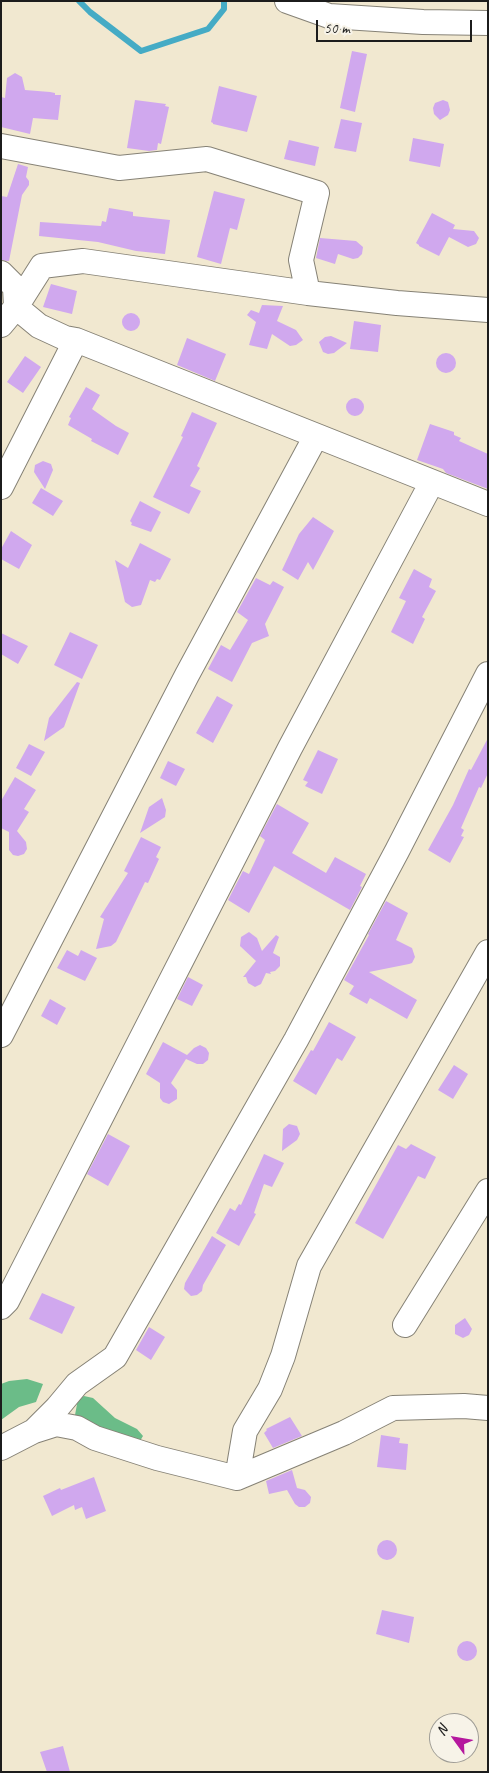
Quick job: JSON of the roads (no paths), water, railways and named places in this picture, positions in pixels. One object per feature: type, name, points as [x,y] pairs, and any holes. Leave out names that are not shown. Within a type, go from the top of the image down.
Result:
[{"type":"street","points":[[288,1],[328,16],[423,22],[488,23]]},
{"type":"street","points":[[1,146],[119,168],[207,159],[317,193],[301,260],[308,293]]},
{"type":"street","points":[[1,325],[16,307],[42,266],[83,261],[308,293],[397,303],[488,310]]},
{"type":"street","points":[[1,273],[14,286],[16,307],[39,326],[65,338],[76,340],[488,504]]},
{"type":"street","points":[[1,487],[76,340]]},
{"type":"street","points":[[1,1035],[183,684],[316,436]]},
{"type":"street","points":[[3,1304],[290,748],[432,482]]},
{"type":"street","points":[[34,1431],[77,1384],[115,1357],[296,1040],[397,851],[488,674]]},
{"type":"street","points":[[237,1478],[245,1431],[270,1389],[283,1356],[309,1266],[488,952]]},
{"type":"street","points":[[405,1325],[488,1191]]},
{"type":"street","points":[[1,1448],[34,1431],[56,1424],[77,1428],[95,1438],[156,1458],[237,1478],[344,1433],[393,1408],[464,1406],[488,1408]]},
{"type":"waterway","points":[[79,1],[90,12],[141,51],[208,29],[224,9],[224,1]]}]
